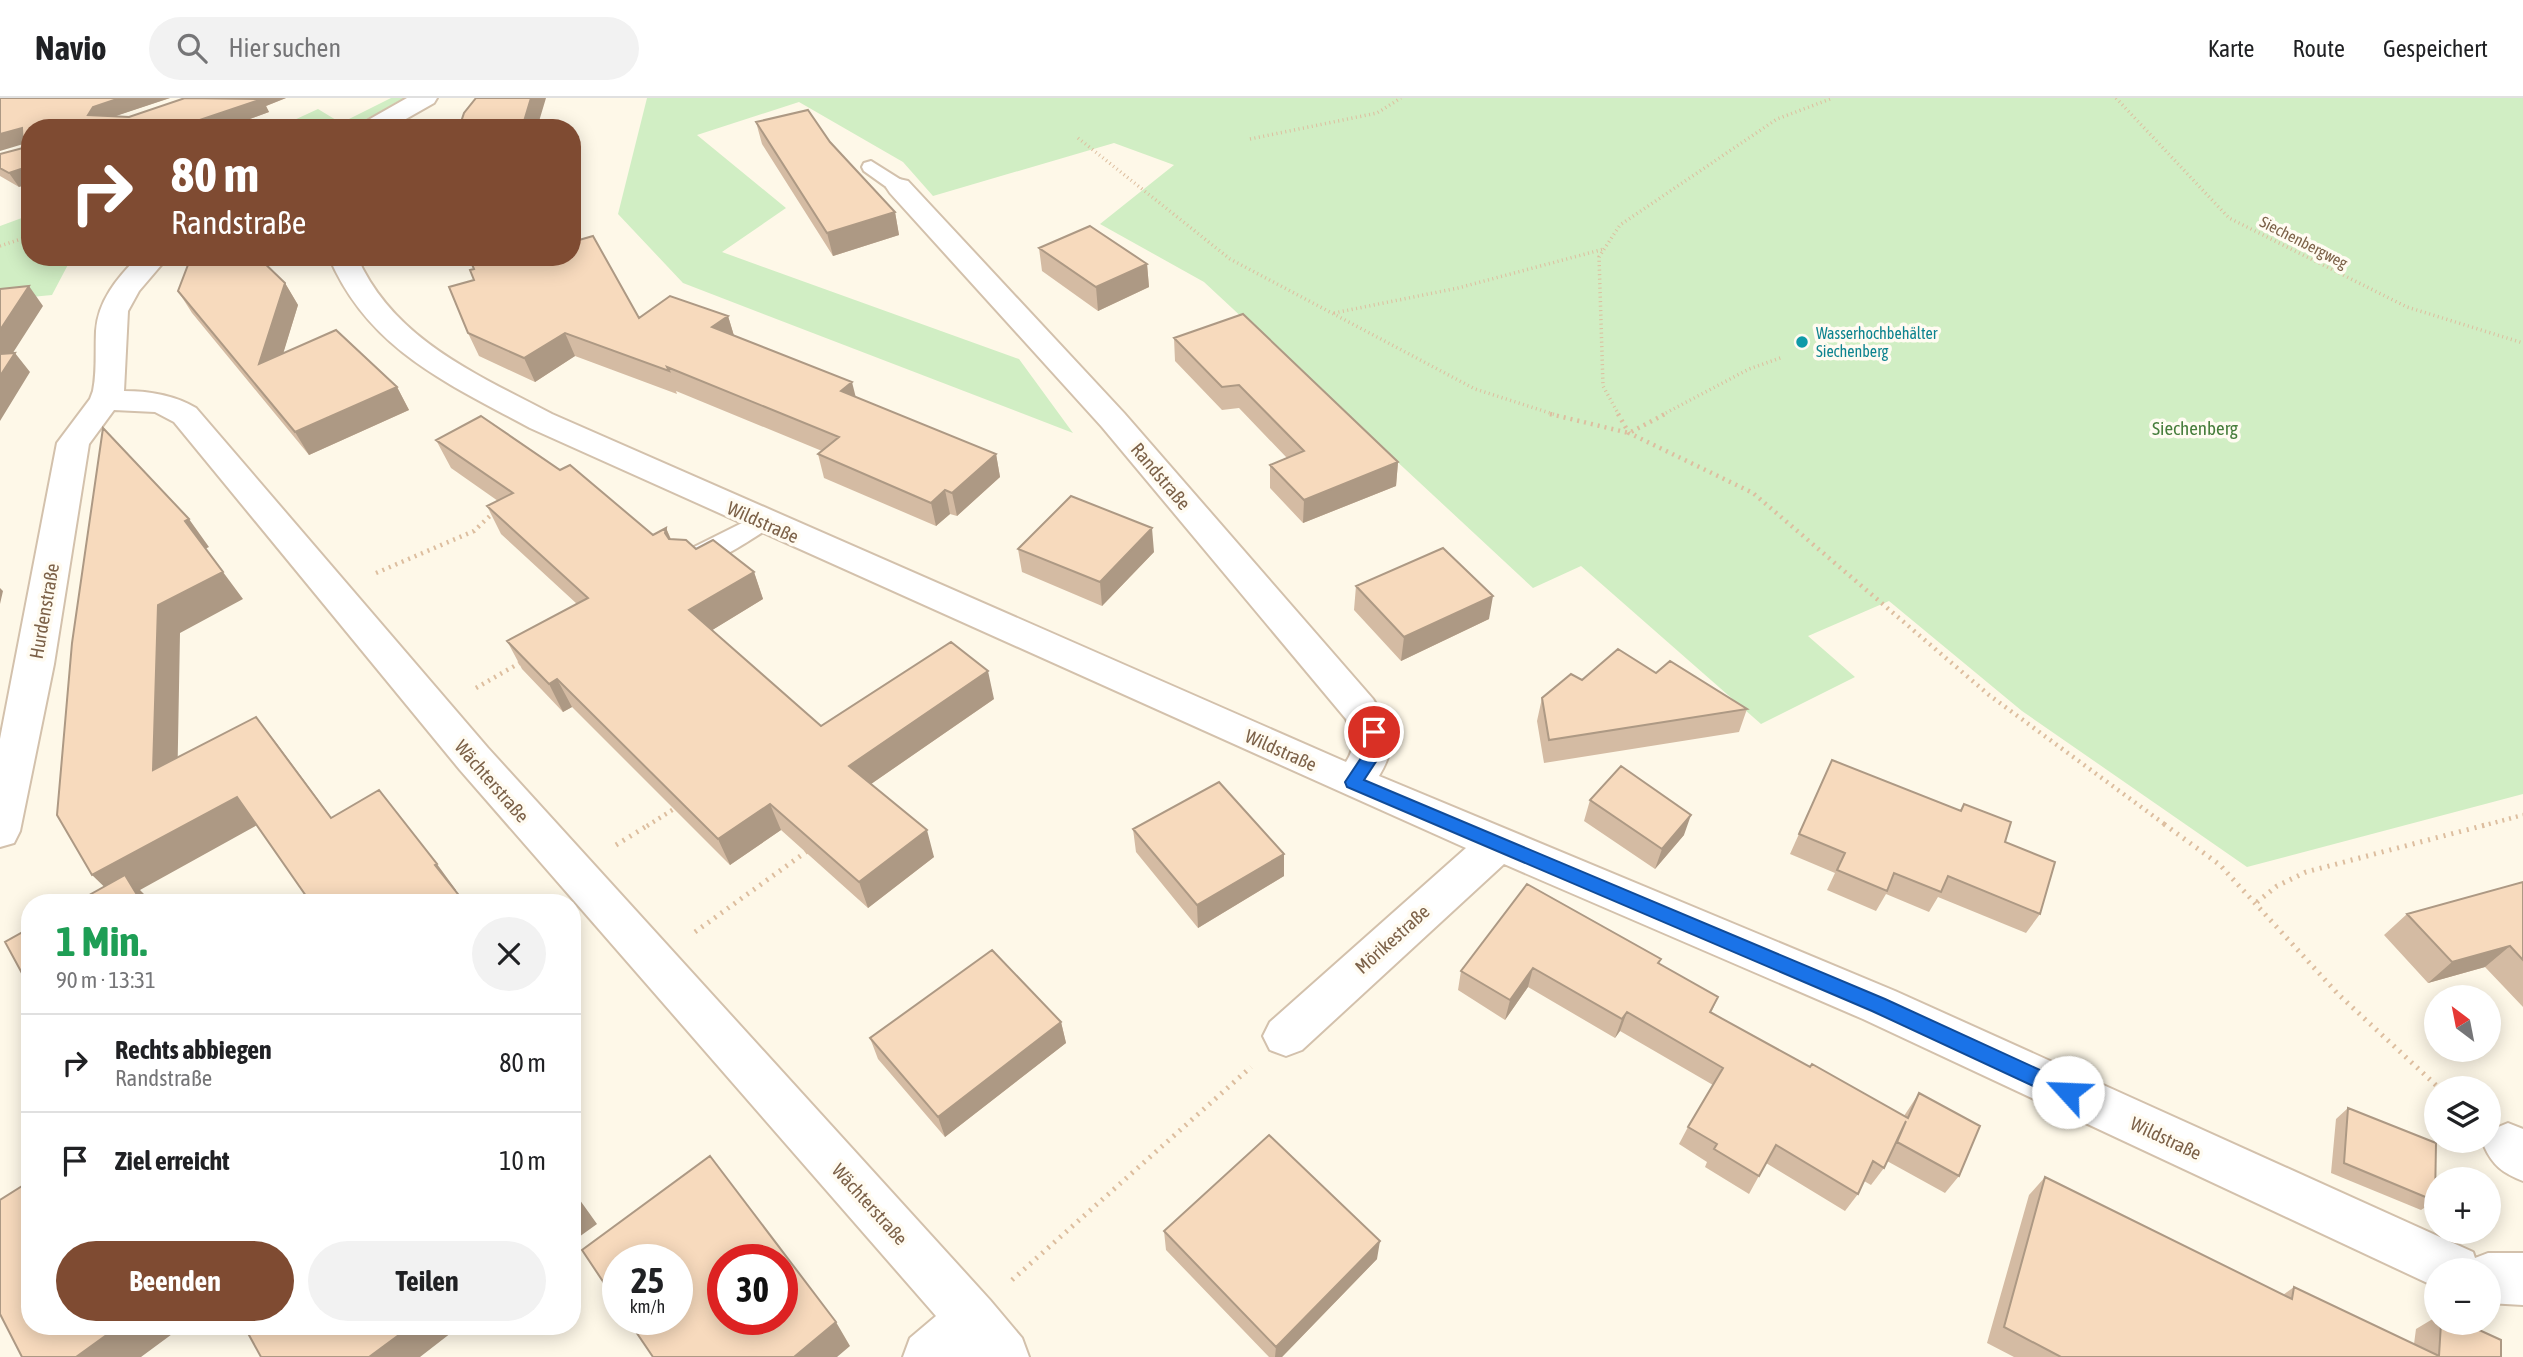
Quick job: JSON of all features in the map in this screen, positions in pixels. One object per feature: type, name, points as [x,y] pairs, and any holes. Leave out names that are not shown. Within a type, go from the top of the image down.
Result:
[{"type":"street","points":[[388,119],[425,98]]},
{"type":"street","name":"Randstraße","points":[[899,187],[1113,420],[1360,709],[1374,732],[1373,754],[1353,782]]},
{"type":"street","points":[[105,401],[111,387],[112,318],[121,297],[144,266]]},
{"type":"street","name":"Wildstraße","points":[[347,266],[358,292],[384,322],[415,348],[541,421],[1353,782],[1890,1010],[2429,1258]]},
{"type":"street","name":"Hurdenstraße","points":[[0,831],[35,664],[73,443],[81,429],[105,401]]},
{"type":"street","name":"Wächterstraße","points":[[105,401],[157,402],[171,405],[185,415],[331,594],[572,873],[988,1338]]},
{"type":"street","name":"Mörikestraße","points":[[1286,1036],[1499,843]]},
{"type":"street","points":[[2501,1278],[2523,1279]]},
{"type":"street","points":[[929,1357],[988,1338]]},
{"type":"lane","points":[[871,167],[899,187]]},
{"type":"lane","points":[[691,559],[713,550],[762,521]]},
{"type":"path","points":[[1250,139],[1377,113],[1401,98]]},
{"type":"path","points":[[1629,433],[1603,386],[1599,257],[1620,225],[1777,119],[1833,98]]},
{"type":"path","name":"Siechenbergweg","points":[[2116,98],[2229,218],[2407,307],[2523,343]]},
{"type":"path","points":[[1078,138],[1230,259],[1475,389],[1554,415],[1629,433],[1753,493],[1989,695],[2220,865],[2257,902],[2338,994],[2426,1076]]},
{"type":"path","points":[[0,246],[21,239]]},
{"type":"path","points":[[1332,313],[1458,288],[1605,248]]},
{"type":"path","points":[[1629,433],[1749,369],[1783,357]]},
{"type":"path","points":[[367,576],[474,531],[499,508]]},
{"type":"path","points":[[466,693],[533,655]]},
{"type":"path","points":[[572,873],[682,804]]},
{"type":"path","points":[[2257,902],[2277,886],[2306,872],[2523,815]]},
{"type":"path","points":[[688,936],[821,842]]},
{"type":"path","points":[[1028,1266],[1240,1076]]},
{"type":"green space","points":[[391,98],[404,98],[365,119],[349,119]]},
{"type":"green space","name":"Siechenberg","points":[[647,98],[2523,98],[2523,794],[2247,867],[2022,711],[1889,601],[1808,636],[1855,677],[1761,724],[1581,566],[1533,588],[1204,282],[1100,224],[1174,165],[1114,143],[933,196],[903,162],[799,102],[697,135],[786,208],[722,252],[1019,359],[1073,433],[683,283],[618,214]]},
{"type":"green space","points":[[318,109],[334,119],[296,119]]},
{"type":"green space","points":[[21,218],[21,266],[67,266],[52,295],[0,300],[0,226]]},
{"type":"building","points":[[0,98],[120,98],[93,107],[88,115],[129,117],[185,98],[262,99],[203,119],[21,119],[21,128],[0,134]]},
{"type":"building","points":[[476,98],[531,98],[525,119],[462,119]]},
{"type":"building","points":[[808,110],[830,142],[895,212],[827,233],[756,122]]},
{"type":"building","points":[[21,149],[21,169],[9,173],[0,168],[0,154]]},
{"type":"building","points":[[1090,226],[1147,264],[1096,287],[1039,248]]},
{"type":"building","points":[[593,236],[639,318],[670,296],[728,316],[712,327],[852,382],[841,391],[996,454],[952,493],[945,490],[931,503],[818,454],[839,437],[667,367],[669,371],[565,333],[524,358],[468,333],[449,287],[474,280],[470,270],[474,269],[473,266],[581,266],[581,239]]},
{"type":"building","points":[[188,266],[267,266],[285,283],[259,364],[336,330],[397,387],[295,432],[178,291]]},
{"type":"building","points":[[29,286],[0,330],[0,289]]},
{"type":"building","points":[[1243,314],[1398,462],[1304,500],[1270,465],[1304,451],[1239,385],[1222,387],[1174,338]]},
{"type":"building","points":[[15,353],[0,376],[0,354]]},
{"type":"building","points":[[481,416],[560,470],[570,465],[653,535],[666,528],[665,533],[669,539],[686,540],[696,549],[713,540],[754,572],[689,610],[821,726],[951,642],[988,671],[849,766],[927,830],[859,882],[770,804],[718,839],[557,679],[549,684],[507,641],[588,598],[487,506],[513,493],[436,440]]},
{"type":"building","points":[[103,428],[189,519],[185,521],[223,572],[158,605],[153,770],[256,717],[331,818],[379,790],[458,894],[305,894],[237,797],[92,875],[57,815],[72,643]]},
{"type":"building","points":[[1071,496],[1152,528],[1100,582],[1018,549]]},
{"type":"building","points":[[1443,548],[1493,596],[1404,637],[1356,586]]},
{"type":"building","points":[[1618,649],[1656,673],[1670,661],[1747,709],[1549,740],[1542,698],[1571,674],[1582,680]]},
{"type":"building","points":[[1832,760],[1961,811],[1964,804],[2011,822],[2005,842],[2055,862],[2040,914],[1948,876],[1941,892],[1894,873],[1887,891],[1837,870],[1845,853],[1799,834]]},
{"type":"building","points":[[1621,766],[1691,815],[1662,849],[1590,800]]},
{"type":"building","points":[[1219,782],[1284,854],[1197,905],[1133,829]]},
{"type":"building","points":[[125,875],[137,894],[91,894]]},
{"type":"building","points":[[2523,882],[2523,960],[2510,946],[2452,962],[2407,914]]},
{"type":"building","points":[[1527,884],[1661,959],[1658,963],[1718,997],[1710,1012],[1810,1067],[1812,1064],[1908,1118],[1919,1093],[1980,1126],[1959,1176],[1897,1142],[1906,1121],[1884,1168],[1873,1161],[1858,1194],[1776,1145],[1759,1176],[1714,1149],[1717,1144],[1688,1127],[1723,1068],[1627,1012],[1622,1019],[1533,968],[1510,1000],[1461,971]]},
{"type":"building","points":[[21,933],[21,971],[5,942]]},
{"type":"building","points":[[992,950],[1061,1022],[938,1117],[870,1038]]},
{"type":"building","points":[[2348,1108],[2424,1138],[2424,1153],[2436,1153],[2436,1167],[2424,1167],[2424,1196],[2344,1163]]},
{"type":"building","points":[[1269,1135],[1380,1241],[1276,1347],[1164,1231]]},
{"type":"building","points":[[710,1156],[777,1244],[707,1244],[707,1335],[798,1335],[798,1272],[836,1322],[794,1357],[653,1357],[638,1335],[693,1335],[693,1244],[602,1244],[602,1280],[582,1250]]},
{"type":"building","points":[[2045,1177],[2292,1299],[2294,1287],[2439,1356],[2440,1335],[2490,1335],[2501,1340],[2501,1357],[2061,1357],[2004,1327]]},
{"type":"building","points":[[21,1187],[21,1335],[107,1335],[76,1357],[22,1357],[0,1314],[0,1200]]},
{"type":"building","points":[[249,1335],[399,1335],[369,1357],[261,1357]]},
{"type":"place","name":"Wasserhochbehälter Siechenberg","points":[[1802,342]]},
{"type":"route","points":[[1374,732],[1373,754],[1353,782],[1879,1005],[2068,1092]]}]
